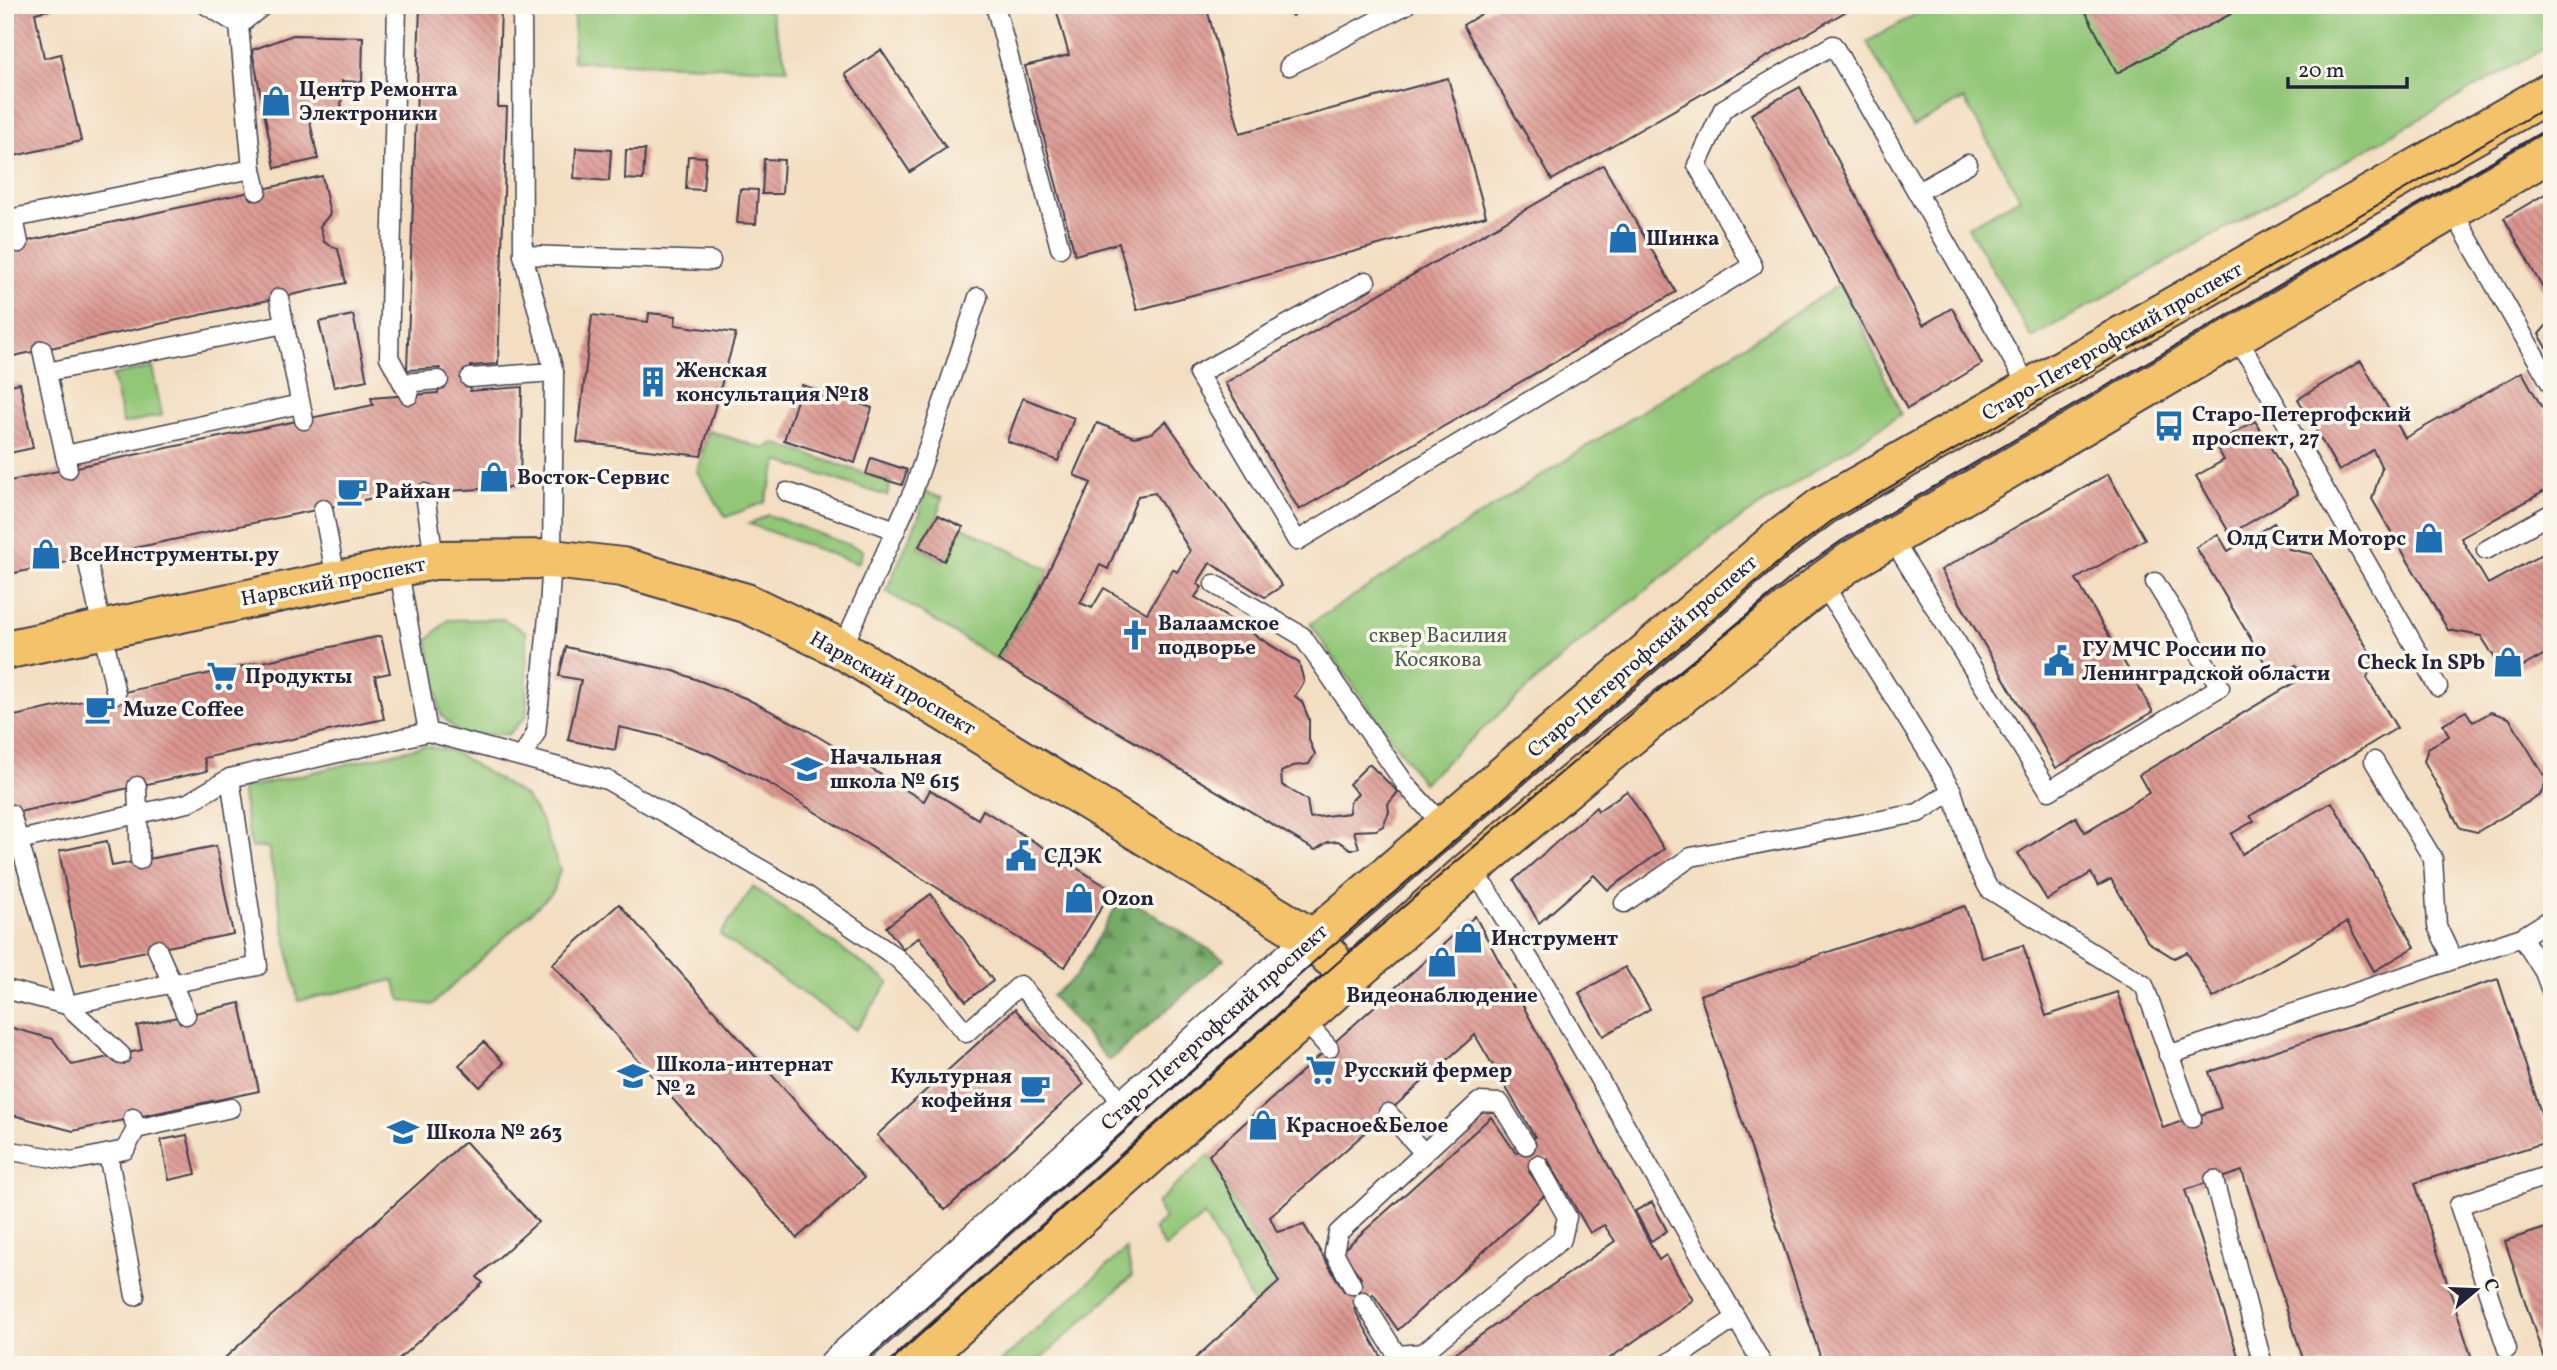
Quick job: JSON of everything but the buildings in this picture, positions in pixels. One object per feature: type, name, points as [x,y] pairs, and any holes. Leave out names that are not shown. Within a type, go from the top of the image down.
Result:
[{"type":"main road","name":"Старо-Петергофский проспект","points":[[1313,939],[1776,541],[1824,505],[2552,91]]},
{"type":"main road","points":[[914,1365],[1470,870],[1592,767],[1822,582],[1891,537],[2552,151]]},
{"type":"main road","name":"Нарвский проспект","points":[[5,650],[416,563],[552,559],[622,567],[746,603],[842,649],[1313,939],[1348,978]]},
{"type":"street","name":"Старо-Петергофский проспект","points":[[836,1365],[1313,939]]},
{"type":"lane","points":[[206,5],[239,25]]},
{"type":"lane","points":[[239,25],[264,5]]},
{"type":"lane","points":[[397,5],[389,357],[406,389],[439,380]]},
{"type":"lane","points":[[522,5],[523,255],[554,372],[552,559],[536,733],[522,757]]},
{"type":"lane","points":[[995,5],[1060,248]]},
{"type":"lane","points":[[1289,66],[1406,5]]},
{"type":"lane","points":[[239,25],[252,169],[257,191]]},
{"type":"lane","points":[[1366,281],[1198,374],[1297,541],[1753,266],[1697,165],[1723,109],[1833,45],[2029,388]]},
{"type":"lane","points":[[1919,192],[1968,164]]},
{"type":"lane","points":[[19,243],[14,218],[252,169]]},
{"type":"lane","points":[[2452,210],[2552,386]]},
{"type":"lane","points":[[523,255],[711,261]]},
{"type":"lane","points":[[842,649],[914,489],[978,297]]},
{"type":"lane","points":[[42,350],[66,462],[302,412],[279,298]]},
{"type":"lane","points":[[47,372],[284,324]]},
{"type":"lane","points":[[2237,337],[2438,687]]},
{"type":"lane","points":[[470,378],[554,372]]},
{"type":"lane","points":[[425,492],[416,563],[428,732]]},
{"type":"lane","points":[[788,492],[896,530]]},
{"type":"lane","points":[[323,509],[336,579]]},
{"type":"lane","points":[[2486,550],[2552,513]]},
{"type":"lane","points":[[1891,537],[2049,791],[2220,687],[2155,582]]},
{"type":"lane","points":[[87,558],[116,694]]},
{"type":"lane","points":[[1822,582],[1952,791],[1975,863],[1989,889],[2144,985],[2192,1118]]},
{"type":"lane","points":[[1214,584],[1302,636],[1406,785],[1444,826]]},
{"type":"lane","points":[[11,841],[188,803],[230,778],[428,732],[607,780],[806,895],[897,958],[936,996],[966,1033],[1020,985],[1126,1106]]},
{"type":"lane","points":[[2374,761],[2433,859],[2437,926],[2453,960]]},
{"type":"lane","points":[[5,989],[67,1005],[258,966],[230,778]]},
{"type":"lane","points":[[137,786],[140,860]]},
{"type":"lane","points":[[1624,903],[1691,857],[1918,813],[1952,791]]},
{"type":"lane","points":[[11,814],[11,841],[67,1005],[121,1055]]},
{"type":"lane","points":[[1470,870],[1487,890],[1547,988],[1763,1365]]},
{"type":"lane","points":[[2168,1055],[2522,937],[2552,918]]},
{"type":"lane","points":[[2522,937],[2544,972],[2552,993]]},
{"type":"lane","points":[[157,949],[186,1015]]},
{"type":"lane","points":[[1303,1019],[1329,1048]]},
{"type":"lane","points":[[1352,1285],[1334,1252],[1338,1233],[1479,1102],[1500,1103],[1526,1145]]},
{"type":"lane","points":[[5,1150],[72,1161],[125,1150],[134,1124],[207,1108],[231,1108]]},
{"type":"lane","points":[[1388,1114],[1424,1153]]},
{"type":"lane","points":[[108,1153],[135,1296]]},
{"type":"lane","points":[[1363,1301],[1396,1355],[1423,1353],[1562,1239],[1567,1217],[1538,1165]]},
{"type":"lane","points":[[2507,1349],[2459,1205],[2552,1174]]},
{"type":"lane","points":[[2214,1180],[2263,1365]]},
{"type":"lane","points":[[1666,1365],[1737,1318]]},
{"type":"green space","points":[[575,5],[768,5],[788,69],[573,61]]},
{"type":"green space","points":[[1932,5],[2552,5],[2552,44],[2032,338],[1968,227],[2020,198],[1964,99],[1913,126],[1867,42]]},
{"type":"green space","name":"сквер Василия Косякова","points":[[1842,283],[1901,414],[1720,532],[1570,650],[1423,783],[1310,624]]},
{"type":"green space","points":[[152,367],[162,415],[123,424],[112,375]]},
{"type":"green space","points":[[709,431],[765,449],[774,443],[891,482],[887,496],[778,461],[765,502],[726,517],[697,472]]},
{"type":"green space","points":[[925,492],[942,498],[938,515],[919,547],[944,561],[963,527],[1050,570],[998,660],[886,591],[920,514]]},
{"type":"green space","points":[[768,515],[863,550],[858,564],[749,524]]},
{"type":"green space","points":[[503,619],[526,632],[527,715],[509,734],[461,735],[441,715],[427,640],[448,620]]},
{"type":"green space","points":[[424,746],[452,751],[525,796],[541,820],[560,870],[553,892],[432,1005],[401,1000],[394,980],[298,1001],[268,847],[251,848],[241,789]]},
{"type":"green space","points":[[753,887],[889,982],[856,1030],[720,935]]},
{"type":"green space","points":[[1123,895],[1224,959],[1109,1061],[1052,996],[1076,976]]},
{"type":"green space","points":[[1209,1155],[1279,1282],[1254,1305],[1204,1215],[1165,1248],[1154,1229],[1165,1219],[1157,1203]]},
{"type":"green space","points":[[1126,1249],[1132,1276],[1034,1365],[997,1365]]},
{"type":"tram line","points":[[861,1365],[1325,952],[1788,554],[1833,520],[2552,104]]},
{"type":"tram line","points":[[886,1365],[1336,964],[1800,570],[1841,541],[2552,126]]},
{"type":"place","name":"Центр Ремонта Электроники","points":[[276,101]]},
{"type":"place","name":"Шинка","points":[[1623,238]]},
{"type":"place","name":"Женская консультация №18","points":[[653,382]]},
{"type":"place","name":"Старо-Петергофский проспект, 27","points":[[2169,426]]},
{"type":"place","name":"Восток-Сервис","points":[[494,477]]},
{"type":"place","name":"Райхан","points":[[352,491]]},
{"type":"place","name":"Олд Сити Моторс","points":[[2429,538]]},
{"type":"place","name":"ВсеИнструменты.ру","points":[[46,554]]},
{"type":"place","name":"Валаамское подворье","points":[[1135,635]]},
{"type":"place","name":"ГУ МЧС России по Ленинградской области","points":[[2059,661]]},
{"type":"place","name":"Check In SPb","points":[[2508,662]]},
{"type":"place","name":"Продукты","points":[[222,676]]},
{"type":"place","name":"Muze Coffee","points":[[100,709]]},
{"type":"place","name":"Начальная школа № 615","points":[[807,769]]},
{"type":"place","name":"СДЭК","points":[[1021,856]]},
{"type":"place","name":"Ozon","points":[[1079,898]]},
{"type":"place","name":"Инструмент","points":[[1468,938]]},
{"type":"place","name":"Видеонаблюдение","points":[[1442,962]]},
{"type":"place","name":"Русский фермер","points":[[1321,1070]]},
{"type":"place","name":"Школа-интернат № 2","points":[[633,1076]]},
{"type":"place","name":"Культурная кофейня","points":[[1035,1088]]},
{"type":"place","name":"Красное&Белое","points":[[1263,1125]]},
{"type":"place","name":"Школа № 263","points":[[403,1132]]}]
